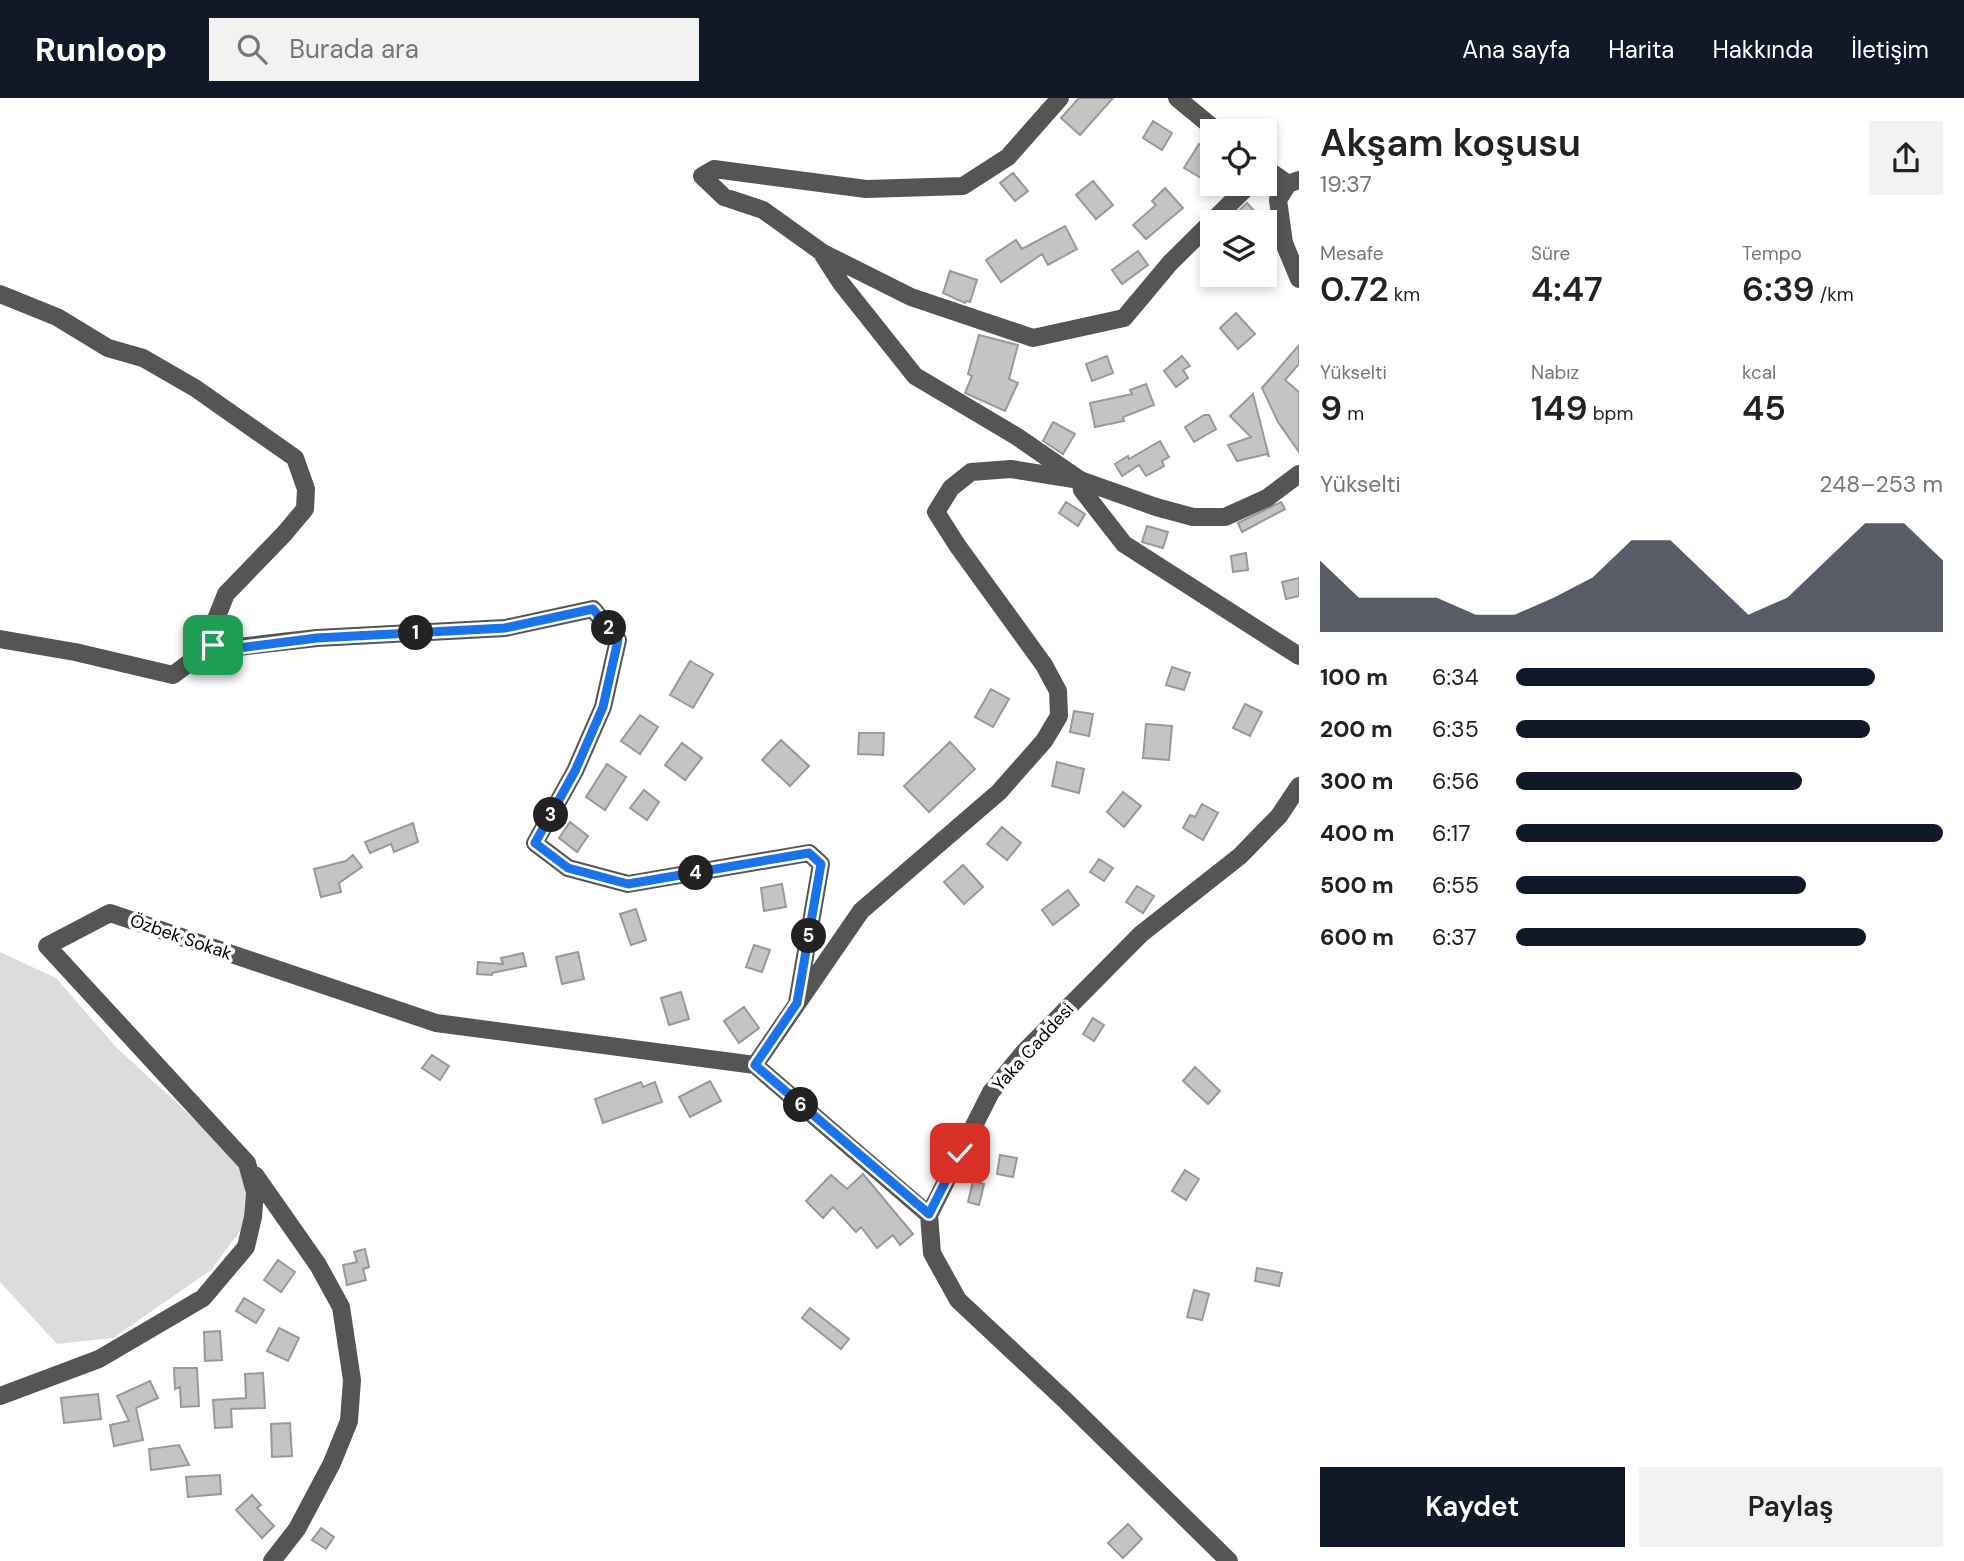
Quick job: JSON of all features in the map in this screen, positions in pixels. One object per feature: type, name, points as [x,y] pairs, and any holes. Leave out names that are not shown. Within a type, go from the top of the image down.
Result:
[{"type":"street","points":[[1060,98],[1008,157],[963,186],[866,189],[714,169],[702,176],[723,197],[764,210],[823,253],[911,297],[1033,338],[1124,318],[1170,263],[1238,196]]},
{"type":"street","points":[[1177,98],[1202,119]]},
{"type":"street","points":[[1277,174],[1294,182],[1278,200],[1284,243],[1299,279]]},
{"type":"street","points":[[823,253],[841,283],[915,376],[1016,436],[1080,480],[1082,490],[1124,544],[1299,656]]},
{"type":"street","points":[[0,294],[57,317],[108,348],[143,358],[195,388],[295,458],[306,489],[305,509],[226,594],[212,629],[213,645]]},
{"type":"street","points":[[1229,1561],[1068,1402],[958,1300],[932,1253],[929,1214],[755,1065],[861,911],[999,792],[1044,741],[1059,716],[1058,691],[1044,664],[936,512],[951,488],[971,472],[1011,469],[1080,480],[1193,517],[1225,517],[1267,498],[1299,474]]},
{"type":"street","points":[[0,639],[75,652],[173,675],[213,645],[238,648],[317,638],[505,628],[593,609],[618,640],[603,707],[575,771],[535,843],[568,868],[628,884],[809,853],[821,864],[797,1003]]},
{"type":"street","name":"Yaka Caddesi","points":[[929,1214],[991,1092],[1025,1051],[1141,934],[1240,856],[1279,816],[1299,786]]},
{"type":"street","name":"Özbek Sokak","points":[[247,1163],[47,946],[110,913],[436,1023],[755,1065]]},
{"type":"street","points":[[0,1396],[99,1359],[202,1298],[246,1247],[255,1192],[247,1163]]},
{"type":"street","points":[[247,1163],[318,1265],[341,1307],[352,1380],[349,1421],[332,1463],[297,1529],[272,1561]]},
{"type":"shaded area","points":[[0,952],[56,978],[116,1047],[230,1152],[246,1179],[243,1227],[211,1270],[113,1338],[57,1344],[0,1282]]},
{"type":"building","points":[[1079,98],[1113,98],[1080,135],[1061,118]]},
{"type":"building","points":[[1153,121],[1172,133],[1162,150],[1143,138]]},
{"type":"building","points":[[1199,144],[1200,145],[1200,177],[1184,168]]},
{"type":"building","points":[[1013,173],[1028,191],[1015,201],[1000,183]]},
{"type":"building","points":[[1093,181],[1113,205],[1096,219],[1076,195]]},
{"type":"building","points":[[1165,188],[1183,208],[1146,239],[1133,225],[1156,205],[1152,201]]},
{"type":"building","points":[[1247,203],[1253,210],[1240,210]]},
{"type":"building","points":[[1065,226],[1077,249],[1048,265],[1042,254],[1001,282],[986,260],[1016,240],[1022,249]]},
{"type":"building","points":[[1138,251],[1148,265],[1122,284],[1112,270]]},
{"type":"building","points":[[950,271],[977,280],[970,302],[965,303],[943,293]]},
{"type":"building","points":[[1236,313],[1255,334],[1238,349],[1220,328]]},
{"type":"building","points":[[979,335],[1018,345],[1009,379],[1018,383],[1005,411],[965,393],[972,376],[968,374]]},
{"type":"building","points":[[1299,345],[1299,364],[1285,380],[1299,392],[1299,452],[1278,422],[1262,388]]},
{"type":"building","points":[[1107,356],[1113,373],[1092,381],[1086,364]]},
{"type":"building","points":[[1182,356],[1190,366],[1183,370],[1188,378],[1176,387],[1164,371]]},
{"type":"building","points":[[1146,384],[1154,405],[1123,417],[1124,421],[1095,427],[1090,403],[1132,394],[1130,390]]},
{"type":"building","points":[[1253,394],[1269,457],[1267,454],[1237,461],[1228,445],[1251,437],[1230,416]]},
{"type":"building","points":[[1204,415],[1209,415],[1216,429],[1194,442],[1185,427]]},
{"type":"building","points":[[1053,422],[1075,434],[1063,454],[1043,441]]},
{"type":"building","points":[[1160,441],[1169,457],[1162,461],[1164,466],[1146,476],[1139,465],[1122,476],[1115,464]]},
{"type":"building","points":[[1066,502],[1085,514],[1078,526],[1059,513]]},
{"type":"building","points":[[1281,502],[1285,509],[1242,532],[1238,523]]},
{"type":"building","points":[[1147,526],[1168,532],[1163,548],[1142,542]]},
{"type":"building","points":[[1246,553],[1248,570],[1233,572],[1231,556]]},
{"type":"building","points":[[1299,578],[1299,596],[1286,599],[1282,582]]},
{"type":"building","points":[[690,661],[713,674],[693,708],[670,695]]},
{"type":"building","points":[[1172,667],[1190,673],[1184,690],[1166,685]]},
{"type":"building","points":[[991,689],[1009,699],[993,727],[975,717]]},
{"type":"building","points":[[1245,704],[1262,712],[1250,736],[1233,728]]},
{"type":"building","points":[[1074,711],[1093,714],[1089,736],[1070,732]]},
{"type":"building","points":[[640,715],[658,727],[640,754],[621,741]]},
{"type":"building","points":[[1146,724],[1172,726],[1169,760],[1143,758]]},
{"type":"building","points":[[859,733],[884,733],[883,755],[858,754]]},
{"type":"building","points":[[781,740],[809,766],[790,786],[762,760]]},
{"type":"building","points":[[950,742],[975,769],[929,812],[904,786]]},
{"type":"building","points":[[682,743],[702,758],[685,780],[665,765]]},
{"type":"building","points":[[1057,762],[1084,769],[1079,793],[1052,786]]},
{"type":"building","points":[[607,764],[626,777],[605,810],[586,797]]},
{"type":"building","points":[[644,790],[659,802],[647,820],[630,808]]},
{"type":"building","points":[[1123,792],[1141,806],[1124,827],[1107,812]]},
{"type":"building","points":[[1202,804],[1218,813],[1203,840],[1183,828],[1190,815],[1195,817]]},
{"type":"building","points":[[570,822],[588,836],[577,852],[559,838]]},
{"type":"building","points":[[413,823],[418,842],[394,852],[391,844],[370,853],[365,842]]},
{"type":"building","points":[[1002,827],[1021,843],[1007,860],[987,844]]},
{"type":"building","points":[[353,855],[362,867],[339,883],[341,892],[321,897],[314,869],[346,861]]},
{"type":"building","points":[[1099,859],[1113,868],[1104,881],[1090,872]]},
{"type":"building","points":[[963,865],[983,887],[964,904],[944,882]]},
{"type":"building","points":[[782,884],[786,907],[764,911],[761,888]]},
{"type":"building","points":[[1137,886],[1154,896],[1143,913],[1126,902]]},
{"type":"building","points":[[1068,890],[1079,905],[1053,925],[1042,910]]},
{"type":"building","points":[[636,909],[646,940],[631,945],[620,914]]},
{"type":"building","points":[[754,945],[770,950],[762,972],[746,967]]},
{"type":"building","points":[[578,952],[584,979],[562,984],[556,957]]},
{"type":"building","points":[[523,953],[526,966],[492,975],[477,974],[478,962],[503,964],[501,958]]},
{"type":"building","points":[[681,992],[689,1019],[669,1025],[661,998]]},
{"type":"building","points":[[744,1007],[759,1028],[739,1043],[724,1021]]},
{"type":"building","points":[[1093,1018],[1104,1025],[1094,1041],[1083,1034]]},
{"type":"building","points":[[432,1055],[449,1066],[440,1080],[422,1068]]},
{"type":"building","points":[[1195,1067],[1220,1091],[1208,1104],[1183,1081]]},
{"type":"building","points":[[710,1081],[721,1101],[690,1117],[679,1097]]},
{"type":"building","points":[[641,1082],[643,1087],[655,1082],[662,1102],[603,1123],[595,1099]]},
{"type":"building","points":[[1000,1155],[1017,1158],[1013,1177],[997,1174]]},
{"type":"building","points":[[1185,1170],[1199,1179],[1186,1200],[1172,1191]]},
{"type":"building","points":[[863,1174],[913,1234],[900,1245],[893,1235],[877,1248],[861,1227],[856,1232],[833,1207],[823,1218],[806,1201],[831,1175],[847,1189]]},
{"type":"building","points":[[973,1181],[984,1184],[979,1205],[968,1202]]},
{"type":"building","points":[[365,1249],[369,1267],[363,1269],[366,1280],[347,1285],[343,1265],[357,1262],[354,1252]]},
{"type":"building","points":[[278,1260],[295,1272],[281,1292],[264,1280]]},
{"type":"building","points":[[1257,1268],[1282,1273],[1279,1286],[1255,1281]]},
{"type":"building","points":[[1194,1290],[1209,1294],[1202,1320],[1187,1317]]},
{"type":"building","points":[[244,1298],[264,1310],[256,1323],[236,1311]]},
{"type":"building","points":[[810,1308],[849,1339],[841,1349],[802,1318]]},
{"type":"building","points":[[279,1328],[299,1338],[288,1361],[267,1351]]},
{"type":"building","points":[[220,1331],[222,1360],[205,1361],[204,1332]]},
{"type":"building","points":[[174,1368],[197,1368],[199,1406],[181,1407],[180,1387],[175,1389]]},
{"type":"building","points":[[263,1373],[265,1408],[231,1409],[232,1427],[215,1428],[213,1400],[246,1398],[245,1374]]},
{"type":"building","points":[[150,1381],[158,1398],[136,1408],[143,1440],[114,1446],[110,1425],[129,1421],[117,1396]]},
{"type":"building","points":[[98,1394],[101,1419],[64,1423],[61,1398]]},
{"type":"building","points":[[290,1423],[292,1456],[272,1457],[271,1424]]},
{"type":"building","points":[[179,1445],[189,1465],[151,1470],[149,1449]]},
{"type":"building","points":[[220,1475],[221,1494],[188,1497],[186,1477]]},
{"type":"building","points":[[252,1495],[261,1505],[257,1508],[274,1526],[262,1538],[236,1510]]},
{"type":"building","points":[[1128,1524],[1142,1539],[1123,1558],[1108,1543]]},
{"type":"building","points":[[321,1528],[334,1537],[326,1549],[312,1540]]},
{"type":"route","points":[[213,645],[238,648],[317,638],[505,628],[593,609],[618,640],[603,707],[575,771],[535,843],[568,868],[628,884],[809,853],[821,864],[797,1003],[755,1065],[929,1214],[960,1153]]}]
